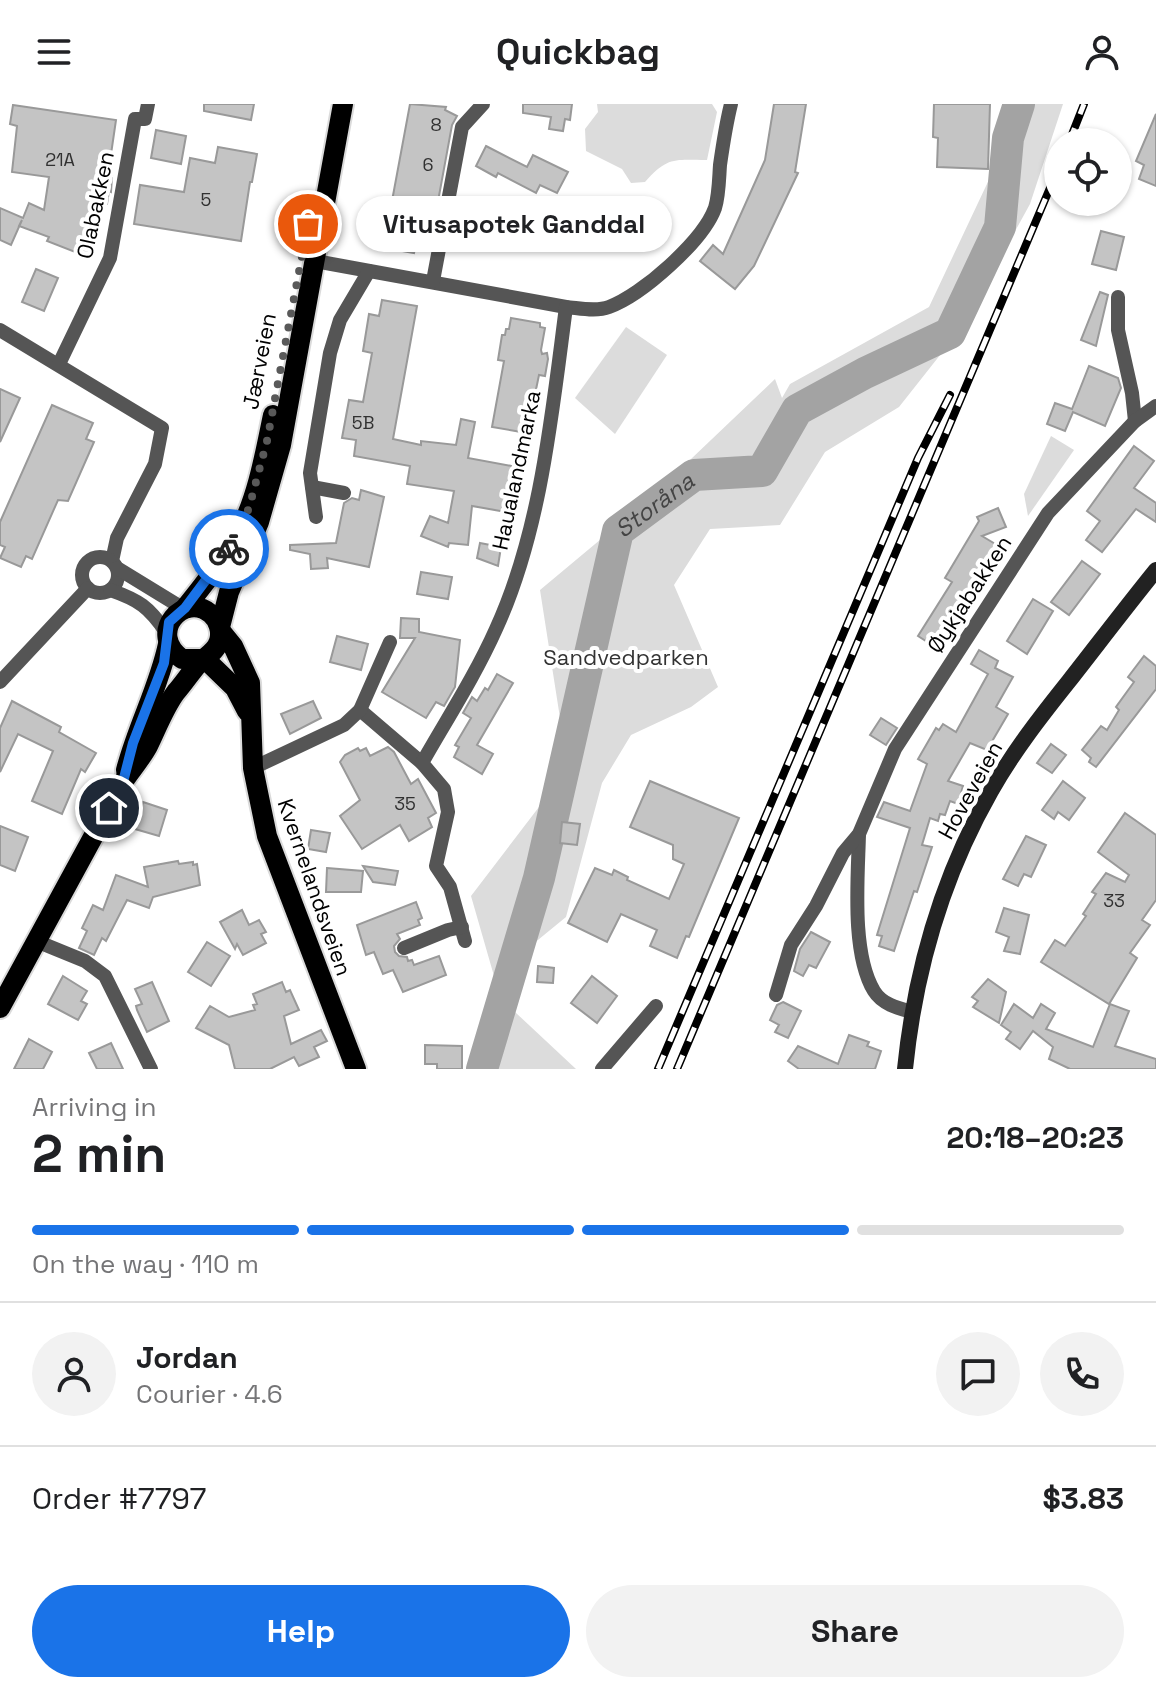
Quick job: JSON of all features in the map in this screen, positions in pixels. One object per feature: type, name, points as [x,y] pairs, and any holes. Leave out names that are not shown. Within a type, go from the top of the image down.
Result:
[{"type":"main road","name":"Jærveien","points":[[185,608],[224,558],[253,497],[285,355],[330,104]]},
{"type":"main road","name":"Jærveien","points":[[220,629],[229,592],[271,486],[281,445],[343,104]]},
{"type":"main road","name":"Hoveveien","points":[[905,1069],[912,1012],[936,912],[968,834],[992,789],[1050,705],[1156,570]]},
{"type":"main road","points":[[0,1008],[123,782],[146,750],[171,699],[220,641],[220,629],[215,617],[207,610],[185,608],[169,622],[164,663],[133,743],[123,782]]},
{"type":"main road","name":"Kvernelandsveien","points":[[220,629],[233,646],[250,683],[253,768],[267,836],[356,1069]]},
{"type":"main road","points":[[167,638],[174,653],[182,659],[204,659]]},
{"type":"main road","name":"Kvernelandsveien","points":[[204,659],[235,688],[249,716]]},
{"type":"street","name":"Olabakken","points":[[59,364],[110,258],[135,119],[145,119],[148,104]]},
{"type":"street","points":[[433,281],[462,127],[483,104]]},
{"type":"street","points":[[315,261],[566,307],[592,310],[609,307],[650,282],[707,228],[716,204],[731,104]]},
{"type":"street","points":[[316,517],[310,473],[330,353],[340,320],[369,271]]},
{"type":"street","points":[[1118,297],[1118,330],[1135,421]]},
{"type":"street","name":"Haualandmarka","points":[[422,763],[498,627],[529,535],[549,433],[566,307]]},
{"type":"street","points":[[0,330],[162,428],[155,464],[117,538],[115,564],[118,581],[110,590],[99,593],[88,588],[82,575],[87,563],[100,556],[115,564],[185,608]]},
{"type":"street","name":"Øykjabakken","points":[[776,995],[791,945],[816,906],[843,853],[859,834],[895,749],[1048,513],[1135,421],[1156,406]]},
{"type":"street","points":[[312,487],[344,493]]},
{"type":"street","points":[[0,682],[88,588]]},
{"type":"street","points":[[110,590],[135,599],[152,612],[167,638]]},
{"type":"street","points":[[253,768],[344,725],[360,710],[390,642]]},
{"type":"street","points":[[360,710],[422,763],[444,789],[448,812],[436,866],[450,887],[463,934],[448,930],[404,948]]},
{"type":"street","name":"Øykjabakken","points":[[859,834],[858,922],[865,970],[875,992],[894,1008],[912,1012]]},
{"type":"street","points":[[36,941],[85,961],[105,976],[151,1069]]},
{"type":"street","points":[[602,1069],[656,1006]]},
{"type":"green space","points":[[597,104],[712,104],[717,112],[707,160],[673,161],[645,182],[631,183],[622,169],[586,151],[585,129],[598,112]]},
{"type":"green space","name":"Sandvedparken","points":[[1004,104],[1063,104],[1055,128],[1044,128],[1044,162],[1030,204],[963,326],[899,407],[825,452],[780,525],[710,529],[674,585],[718,687],[691,707],[631,735],[602,783],[566,917],[494,976],[471,896],[568,769],[540,590],[649,499],[775,379],[782,398],[790,384],[929,307],[994,169]]},
{"type":"green space","points":[[626,327],[667,355],[615,434],[575,398]]},
{"type":"green space","points":[[1051,436],[1074,450],[1028,516],[1024,494]]},
{"type":"green space","points":[[515,1012],[576,1069],[489,1069]]},
{"type":"building","points":[[204,104],[254,104],[251,120],[204,111]]},
{"type":"building","points":[[410,104],[446,107],[445,110],[457,116],[452,125],[432,234],[419,231],[414,253],[384,244]]},
{"type":"building","points":[[523,104],[572,104],[570,120],[565,119],[563,131],[549,129],[551,117],[523,113]]},
{"type":"building","points":[[774,104],[806,104],[795,172],[798,173],[754,266],[735,289],[700,261],[713,245],[723,254],[765,160]]},
{"type":"building","points":[[934,104],[990,104],[988,169],[937,167],[938,138],[933,137]]},
{"type":"building","points":[[13,105],[116,120],[110,161],[113,162],[111,192],[107,204],[94,204],[85,228],[91,230],[86,241],[93,244],[88,257],[19,226],[11,245],[0,240],[0,208],[23,218],[29,203],[44,210],[49,177],[12,172],[17,126],[10,124]]},
{"type":"building","points":[[1156,114],[1156,186],[1139,179],[1144,165],[1136,161]]},
{"type":"building","points":[[156,130],[186,136],[181,164],[151,158]]},
{"type":"building","points":[[486,146],[527,167],[533,155],[568,172],[557,193],[540,185],[536,193],[498,173],[496,177],[476,166]]},
{"type":"building","points":[[218,147],[257,154],[241,241],[134,224],[140,185],[184,192],[190,158],[215,163]]},
{"type":"building","points":[[1101,231],[1124,237],[1116,270],[1092,264]]},
{"type":"building","points":[[36,269],[58,278],[44,311],[22,302]]},
{"type":"building","points":[[1100,292],[1108,295],[1096,346],[1081,340]]},
{"type":"building","points":[[382,300],[417,306],[393,439],[421,445],[421,441],[456,445],[461,419],[475,422],[468,458],[517,467],[516,470],[520,471],[512,513],[472,506],[468,545],[449,543],[448,547],[421,536],[430,516],[448,523],[454,491],[407,484],[410,466],[354,456],[356,440],[342,438],[349,400],[363,402],[372,353],[363,351],[369,314],[379,316]]},
{"type":"building","points":[[511,318],[540,323],[540,327],[545,328],[541,350],[542,354],[547,353],[548,359],[545,376],[539,375],[527,433],[492,427],[504,361],[498,360],[502,335],[509,329]]},
{"type":"building","points":[[1089,366],[1118,378],[1121,388],[1105,426],[1073,412],[1065,431],[1047,424],[1055,403],[1072,409]]},
{"type":"building","points":[[0,389],[20,398],[0,442]]},
{"type":"building","points":[[52,405],[93,423],[86,439],[94,442],[68,501],[58,500],[32,559],[26,556],[21,567],[0,558],[5,547],[0,545],[0,522]]},
{"type":"building","points":[[1134,446],[1154,461],[1134,488],[1156,503],[1156,522],[1136,509],[1102,552],[1086,540],[1100,521],[1087,511]]},
{"type":"building","points":[[361,490],[384,497],[369,567],[327,558],[328,568],[311,569],[310,554],[290,550],[290,545],[336,543],[344,503],[352,498],[359,500]]},
{"type":"building","points":[[998,508],[1006,527],[982,536],[1002,548],[940,650],[918,636],[952,582],[945,578],[979,521],[977,517]]},
{"type":"building","points":[[480,543],[501,547],[498,566],[477,558]]},
{"type":"building","points":[[1082,561],[1100,574],[1069,615],[1051,602]]},
{"type":"building","points":[[421,572],[452,577],[448,599],[417,594]]},
{"type":"building","points":[[1033,599],[1053,611],[1027,654],[1007,641]]},
{"type":"building","points":[[401,618],[419,619],[419,632],[460,640],[455,687],[444,706],[436,702],[426,718],[382,692],[415,638],[400,638]]},
{"type":"building","points":[[337,636],[368,644],[361,670],[330,662]]},
{"type":"building","points":[[979,650],[998,661],[995,668],[1013,677],[996,707],[1008,714],[987,750],[970,743],[948,781],[963,786],[958,804],[950,801],[945,815],[940,814],[938,821],[930,818],[922,845],[932,847],[894,951],[879,946],[882,936],[877,935],[910,828],[877,817],[884,802],[910,811],[927,764],[918,759],[936,728],[939,730],[943,724],[956,732],[988,674],[971,664]]},
{"type":"building","points":[[1144,656],[1156,666],[1156,689],[1096,767],[1082,750],[1101,726],[1107,730],[1119,710],[1116,707],[1134,682],[1128,677]]},
{"type":"building","points":[[497,674],[513,683],[477,745],[493,754],[482,774],[454,757],[459,747],[455,745],[471,718],[463,713],[472,697],[477,701]]},
{"type":"building","points":[[12,701],[61,727],[59,732],[96,753],[85,772],[81,769],[62,814],[32,801],[53,751],[18,734],[0,772],[0,728]]},
{"type":"building","points":[[313,701],[321,718],[290,734],[281,714]]},
{"type":"building","points":[[881,718],[897,728],[886,745],[870,735]]},
{"type":"building","points":[[1051,744],[1066,755],[1052,773],[1037,763]]},
{"type":"building","points":[[388,747],[394,752],[411,784],[418,779],[436,813],[428,818],[432,827],[409,841],[400,825],[362,849],[340,816],[360,800],[340,762],[345,755],[358,748],[360,751],[366,748],[370,756]]},
{"type":"building","points":[[650,781],[739,818],[689,937],[686,936],[677,958],[650,946],[657,930],[621,914],[607,942],[568,923],[595,868],[612,875],[614,870],[628,877],[627,880],[669,899],[684,864],[673,859],[673,845],[630,827]]},
{"type":"building","points":[[1063,781],[1085,798],[1069,820],[1058,812],[1054,819],[1042,810]]},
{"type":"building","points":[[143,802],[167,810],[159,836],[135,829]]},
{"type":"building","points":[[1125,813],[1156,835],[1156,900],[1142,920],[1150,925],[1130,953],[1137,958],[1109,1004],[1041,962],[1055,940],[1065,946],[1086,916],[1083,914],[1096,894],[1092,892],[1106,873],[1125,882],[1129,875],[1098,852]]},
{"type":"building","points":[[562,822],[580,824],[577,845],[560,843]]},
{"type":"building","points":[[0,826],[28,837],[15,871],[0,865]]},
{"type":"building","points":[[311,830],[330,833],[326,852],[308,849]]},
{"type":"building","points":[[1026,836],[1046,845],[1031,877],[1024,874],[1018,886],[1003,879]]},
{"type":"building","points":[[178,861],[179,864],[197,864],[200,885],[153,897],[149,908],[127,900],[106,941],[102,938],[94,955],[79,948],[87,931],[82,928],[93,905],[103,910],[116,875],[148,887],[144,867]]},
{"type":"building","points":[[363,866],[398,871],[395,885],[373,882]]},
{"type":"building","points":[[327,868],[363,871],[361,892],[326,892]]},
{"type":"building","points":[[416,902],[422,918],[418,920],[420,925],[397,934],[400,939],[394,946],[395,952],[407,957],[408,961],[412,960],[414,965],[439,956],[446,975],[403,992],[393,970],[383,974],[374,952],[366,955],[357,925]]},
{"type":"building","points":[[1004,908],[1029,915],[1020,954],[1004,951],[1009,937],[996,932]]},
{"type":"building","points":[[242,910],[249,925],[259,920],[266,932],[261,934],[266,943],[243,955],[237,944],[235,949],[220,922]]},
{"type":"building","points":[[811,932],[830,942],[816,968],[809,965],[803,976],[794,971],[800,949]]},
{"type":"building","points":[[207,942],[230,956],[211,986],[188,972]]},
{"type":"building","points":[[538,966],[554,968],[553,983],[537,982]]},
{"type":"building","points":[[63,976],[87,991],[81,1001],[87,1004],[78,1020],[48,1004]]},
{"type":"building","points":[[592,976],[617,996],[597,1023],[571,1003]]},
{"type":"building","points":[[988,979],[1006,992],[999,1023],[973,1007],[978,1001],[972,997]]},
{"type":"building","points":[[152,982],[169,1021],[147,1032],[137,1010],[136,1006],[142,1004],[135,989]]},
{"type":"building","points":[[282,982],[286,992],[290,990],[299,1010],[284,1016],[291,1044],[321,1030],[327,1041],[314,1047],[319,1057],[299,1066],[294,1057],[270,1069],[235,1069],[229,1045],[196,1028],[210,1006],[229,1017],[255,1010],[253,1005],[257,1004],[253,994]]},
{"type":"building","points":[[783,1002],[801,1011],[788,1038],[775,1032],[779,1025],[770,1020],[777,1005]]},
{"type":"building","points":[[1014,1004],[1033,1018],[1041,1004],[1055,1013],[1046,1029],[1093,1047],[1110,1004],[1129,1011],[1115,1046],[1156,1059],[1156,1069],[1070,1069],[1049,1059],[1053,1047],[1033,1031],[1020,1049],[1006,1039],[1011,1032],[1001,1025]]},
{"type":"building","points":[[849,1035],[869,1042],[867,1046],[881,1051],[875,1069],[799,1069],[788,1061],[798,1046],[838,1064]]},
{"type":"building","points":[[29,1039],[52,1052],[43,1069],[14,1069]]},
{"type":"building","points":[[111,1043],[123,1069],[97,1069],[89,1053]]},
{"type":"building","points":[[425,1045],[462,1046],[462,1069],[437,1069],[437,1064],[425,1064]]},
{"type":"waterway","name":"Storåna","points":[[482,1069],[539,878],[618,531],[694,475],[762,471],[797,410],[865,373],[950,333],[1000,227],[1008,138],[1019,104]]},
{"type":"railway","points":[[1075,128],[1084,104]]},
{"type":"railway","points":[[677,1069],[1044,202]]},
{"type":"railway","points":[[658,1069],[918,458],[950,395]]},
{"type":"way so far","points":[[229,549],[249,508],[267,441],[308,224]]},
{"type":"place","name":"Vitusapotek Ganddal","points":[[308,224]]},
{"type":"route","points":[[109,808],[123,782],[133,743],[164,663],[169,622],[185,608],[229,549]]}]
